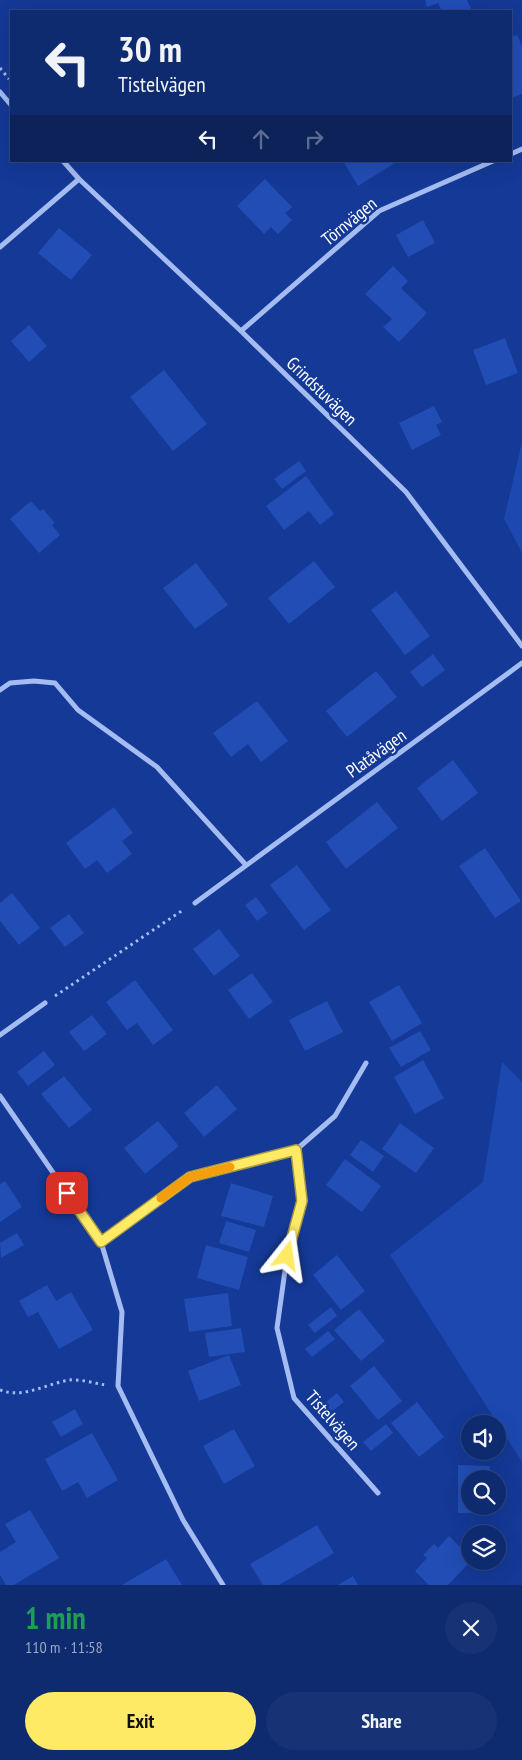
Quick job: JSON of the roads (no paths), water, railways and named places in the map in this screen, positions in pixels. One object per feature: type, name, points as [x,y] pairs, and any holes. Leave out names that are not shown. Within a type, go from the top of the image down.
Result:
[{"type":"street","points":[[0,92],[10,103]]},
{"type":"street","name":"Grindstuvägen","points":[[64,162],[79,179],[240,331],[406,492],[522,646]]},
{"type":"street","name":"Törnvägen","points":[[240,331],[379,211],[491,162]]},
{"type":"street","points":[[0,247],[79,179]]},
{"type":"street","name":"Platåvägen","points":[[195,902],[522,663]]},
{"type":"street","points":[[0,690],[10,683],[34,680],[55,683],[78,710],[157,767],[246,864]]},
{"type":"street","points":[[0,1035],[44,1003]]},
{"type":"street","points":[[101,1242],[190,1177],[296,1150],[335,1116],[366,1063]]},
{"type":"street","points":[[0,1096],[101,1242],[122,1312],[118,1386],[183,1520],[223,1585]]},
{"type":"street","name":"Tistelvägen","points":[[296,1150],[302,1201],[287,1256],[277,1328],[294,1398],[378,1493]]}]
